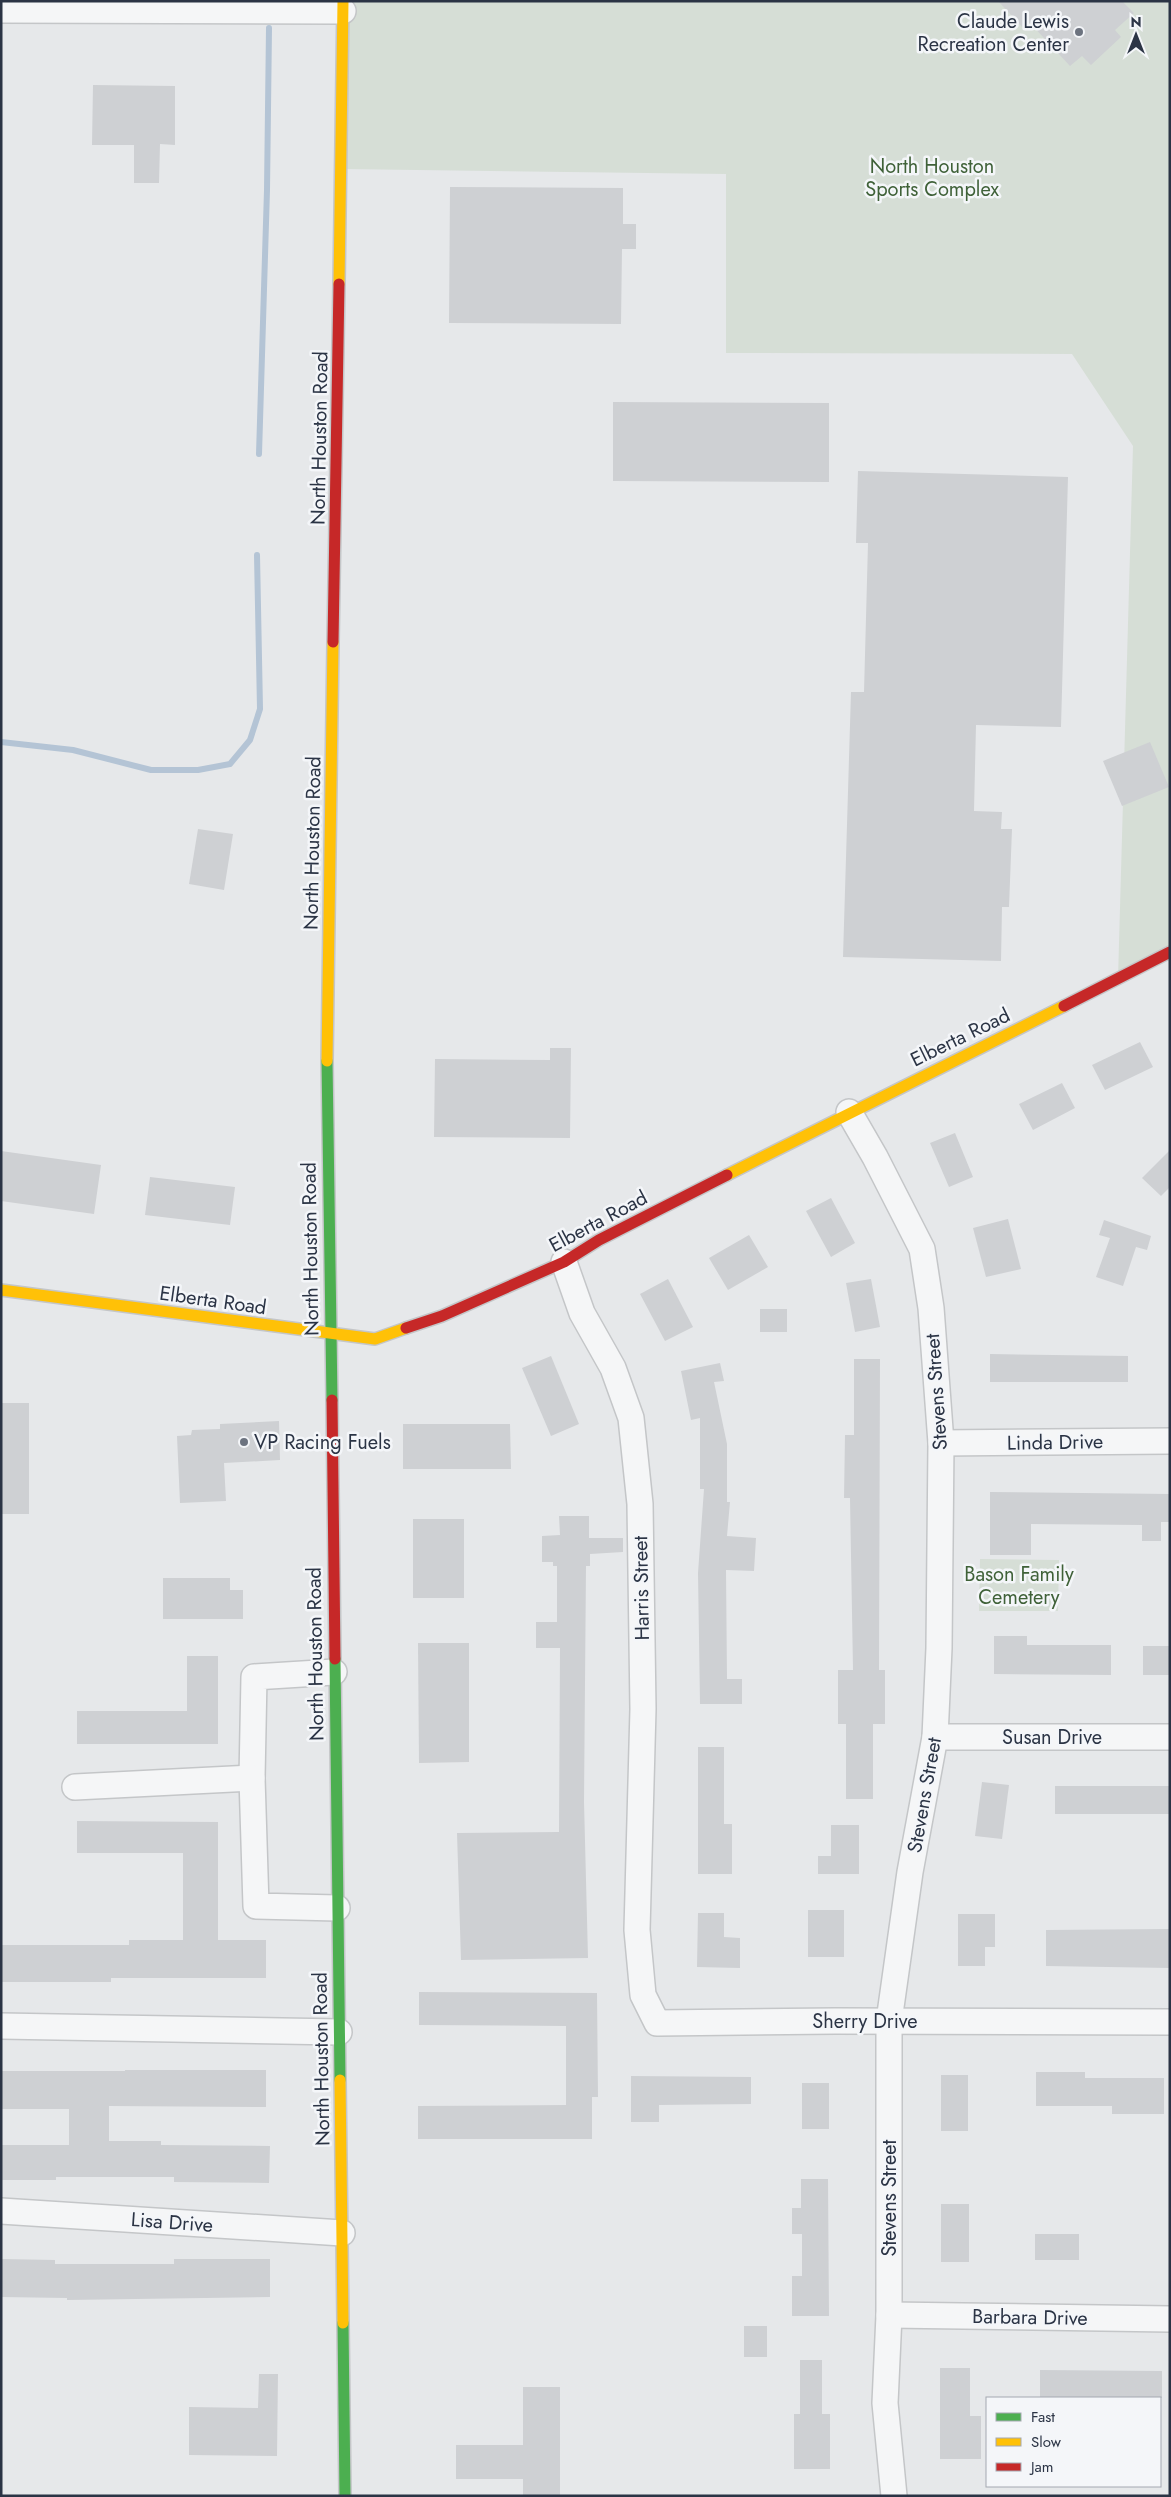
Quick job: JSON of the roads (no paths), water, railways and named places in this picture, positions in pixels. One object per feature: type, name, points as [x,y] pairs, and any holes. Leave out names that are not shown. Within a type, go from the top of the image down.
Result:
[{"type":"street","points":[[1,10],[343,6]]},
{"type":"street","name":"North Houston Road","points":[[343,6],[327,1026],[345,2496]]},
{"type":"street","name":"Elberta Road","points":[[1,1290],[330,1335],[375,1339],[442,1316],[564,1262],[599,1240],[849,1112],[956,1061],[1170,952]]},
{"type":"street","name":"Stevens Street","points":[[849,1112],[922,1249],[933,1335],[941,1443],[939,1648],[935,1737],[910,1872],[888,2021],[890,2315],[885,2402],[894,2496]]},
{"type":"street","name":"Harris Street","points":[[564,1262],[582,1313],[613,1368],[631,1418],[640,1504],[643,1709],[637,1930]]},
{"type":"street","name":"Linda Drive","points":[[941,1443],[1170,1441]]},
{"type":"street","points":[[334,1672],[254,1677],[252,1778],[256,1906],[337,1908]]},
{"type":"street","name":"Susan Drive","points":[[935,1737],[1170,1737]]},
{"type":"street","points":[[75,1787],[252,1778]]},
{"type":"street","name":"Sherry Drive","points":[[637,1930],[643,1996],[657,2023],[888,2021],[1170,2022]]},
{"type":"street","points":[[1,2026],[339,2032]]},
{"type":"street","name":"Lisa Drive","points":[[1,2211],[342,2233]]},
{"type":"street","name":"Barbara Drive","points":[[890,2315],[1170,2318]]},
{"type":"waterway","points":[[259,454],[267,190],[269,28]]},
{"type":"waterway","points":[[1,742],[73,750],[151,770],[198,770],[230,764],[250,740],[260,709],[257,555]]},
{"type":"place","name":"Claude Lewis Recreation Center","points":[[1079,32]]},
{"type":"place","name":"VP Racing Fuels","points":[[244,1442]]},
{"type":"park label","name":"North Houston Sports Complex","points":[[932,178]]},
{"type":"park label","name":"Bason Family Cemetery","points":[[1019,1586]]}]
